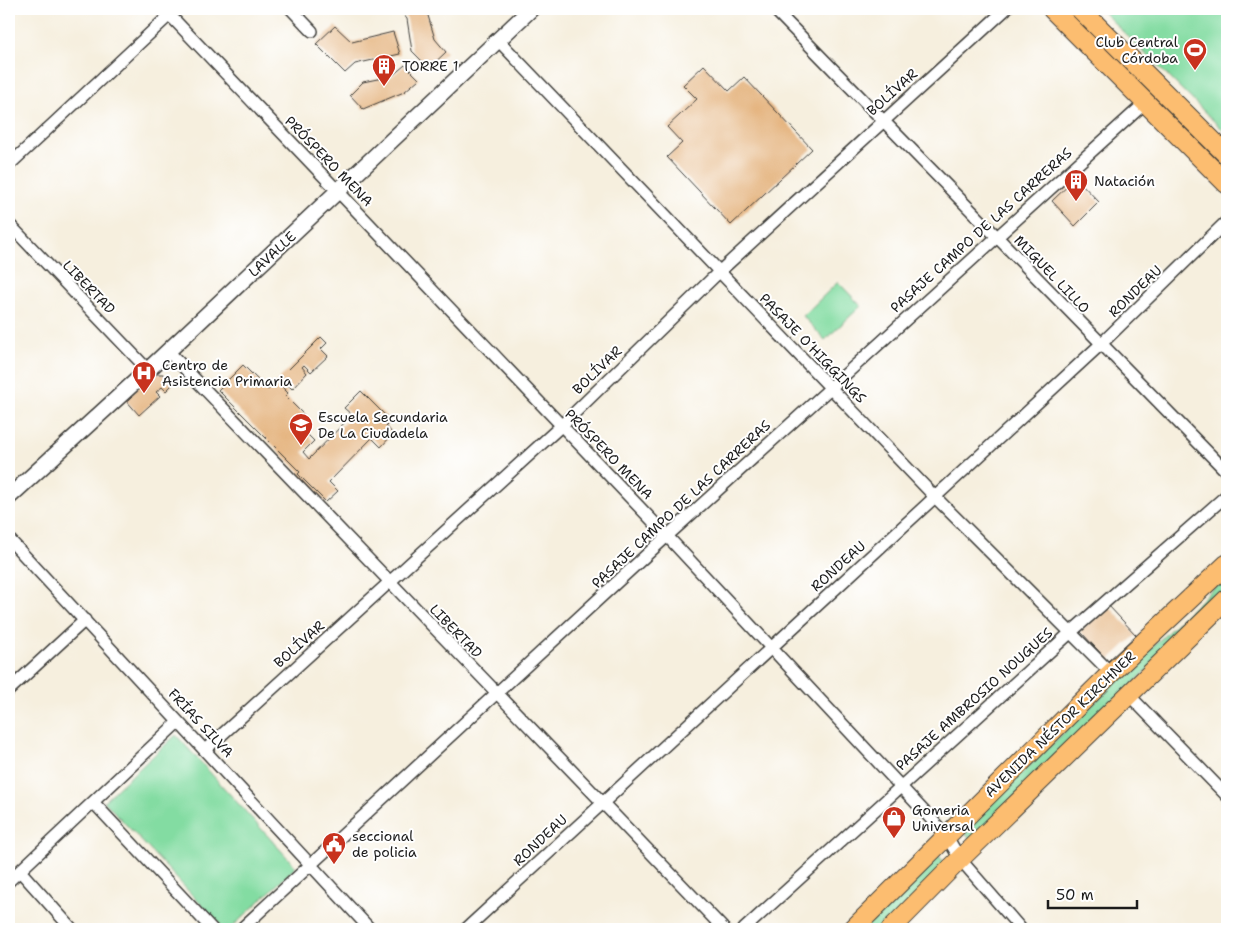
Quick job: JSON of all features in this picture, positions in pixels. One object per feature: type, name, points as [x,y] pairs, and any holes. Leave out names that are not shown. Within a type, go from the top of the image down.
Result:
[{"type":"main road","points":[[1052,9],[1227,184]]},
{"type":"main road","points":[[1080,9],[1227,155]]},
{"type":"main road","name":"AVENIDA NÉSTOR KIRCHNER","points":[[853,929],[1111,673],[1227,564]]},
{"type":"main road","name":"AVENIDA NÉSTOR KIRCHNER","points":[[891,929],[960,859],[1227,599]]},
{"type":"street","points":[[291,9],[312,31]]},
{"type":"street","name":"LAVALLE","points":[[9,497],[338,193],[531,9]]},
{"type":"street","name":"MIGUEL LILLO","points":[[774,9],[1100,345],[1227,472]]},
{"type":"street","name":"BOLÍVAR","points":[[205,750],[561,426],[719,272],[1006,9]]},
{"type":"street","points":[[9,165],[170,11]]},
{"type":"street","name":"PRÓSPERO MENA","points":[[170,11],[338,193],[771,646],[946,836],[960,859],[1021,929]]},
{"type":"street","name":"PASAJE O´HIGGINGS","points":[[498,40],[936,498],[1111,673]]},
{"type":"street","name":"PASAJE CAMPO DE LAS CARRERAS","points":[[241,929],[995,236],[1145,103]]},
{"type":"street","name":"RONDEAU","points":[[466,929],[771,646],[936,498],[1100,345],[1227,221]]},
{"type":"street","name":"LIBERTAD","points":[[9,224],[148,370]]},
{"type":"street","name":"LIBERTAD","points":[[168,351],[388,582],[604,802],[724,929]]},
{"type":"street","name":"PASAJE AMBROSIO NOUGUES","points":[[744,929],[1070,633],[1227,495]]},
{"type":"street","name":"FRÍAS SILVA","points":[[9,539],[370,929]]},
{"type":"street","points":[[9,690],[85,620]]},
{"type":"street","points":[[1129,695],[1227,796]]},
{"type":"street","points":[[9,881],[178,722]]},
{"type":"street","points":[[93,802],[212,929]]},
{"type":"street","points":[[20,871],[72,929]]},
{"type":"green space","name":"Club Central Córdoba","points":[[1100,9],[1227,9],[1227,134]]},
{"type":"green space","points":[[838,282],[861,306],[825,340],[803,316]]},
{"type":"green space","points":[[1227,575],[1227,593],[971,840],[963,830]]},
{"type":"green space","points":[[176,735],[296,867],[230,929],[224,929],[104,801]]},
{"type":"green space","points":[[938,855],[948,867],[885,929],[863,929]]},
{"type":"building","points":[[399,9],[426,9],[435,39],[446,52],[429,68],[412,51],[407,19]]},
{"type":"building","points":[[335,26],[352,42],[393,32],[400,54],[355,64],[345,73],[316,44]]},
{"type":"building","name":"TORRE 1","points":[[405,65],[419,79],[404,92],[363,109],[350,95],[363,82],[392,76]]},
{"type":"building","points":[[704,65],[729,91],[744,77],[812,149],[731,225],[667,157],[682,143],[667,127],[697,99],[683,85]]},
{"type":"building","name":"Natación","points":[[1076,178],[1099,202],[1075,226],[1052,201]]},
{"type":"building","points":[[321,337],[327,343],[321,349],[328,356],[311,372],[304,365],[302,367],[307,373],[292,389],[285,382],[281,386],[288,393],[285,396],[304,415],[296,423],[314,441],[303,452],[309,459],[352,415],[344,408],[361,391],[391,421],[386,426],[393,434],[381,447],[372,438],[329,482],[338,491],[326,502],[298,474],[300,472],[218,390],[243,365],[268,390]]},
{"type":"building","name":"Centro de Asistencia Primaria","points":[[153,374],[163,374],[172,385],[166,391],[162,387],[156,392],[160,396],[139,415],[125,399]]},
{"type":"building","points":[[1108,605],[1136,635],[1108,661],[1080,631]]},
{"type":"place","name":"Club Central Córdoba","points":[[1195,71]]},
{"type":"place","name":"TORRE 1","points":[[384,87]]},
{"type":"place","name":"Natación","points":[[1076,202]]},
{"type":"place","name":"Centro de Asistencia Primaria","points":[[144,394]]},
{"type":"place","name":"Escuela Secundaria De La Ciudadela","points":[[301,446]]},
{"type":"place","name":"Gomeria Universal","points":[[894,839]]},
{"type":"place","name":"seccional de policia","points":[[334,865]]}]
